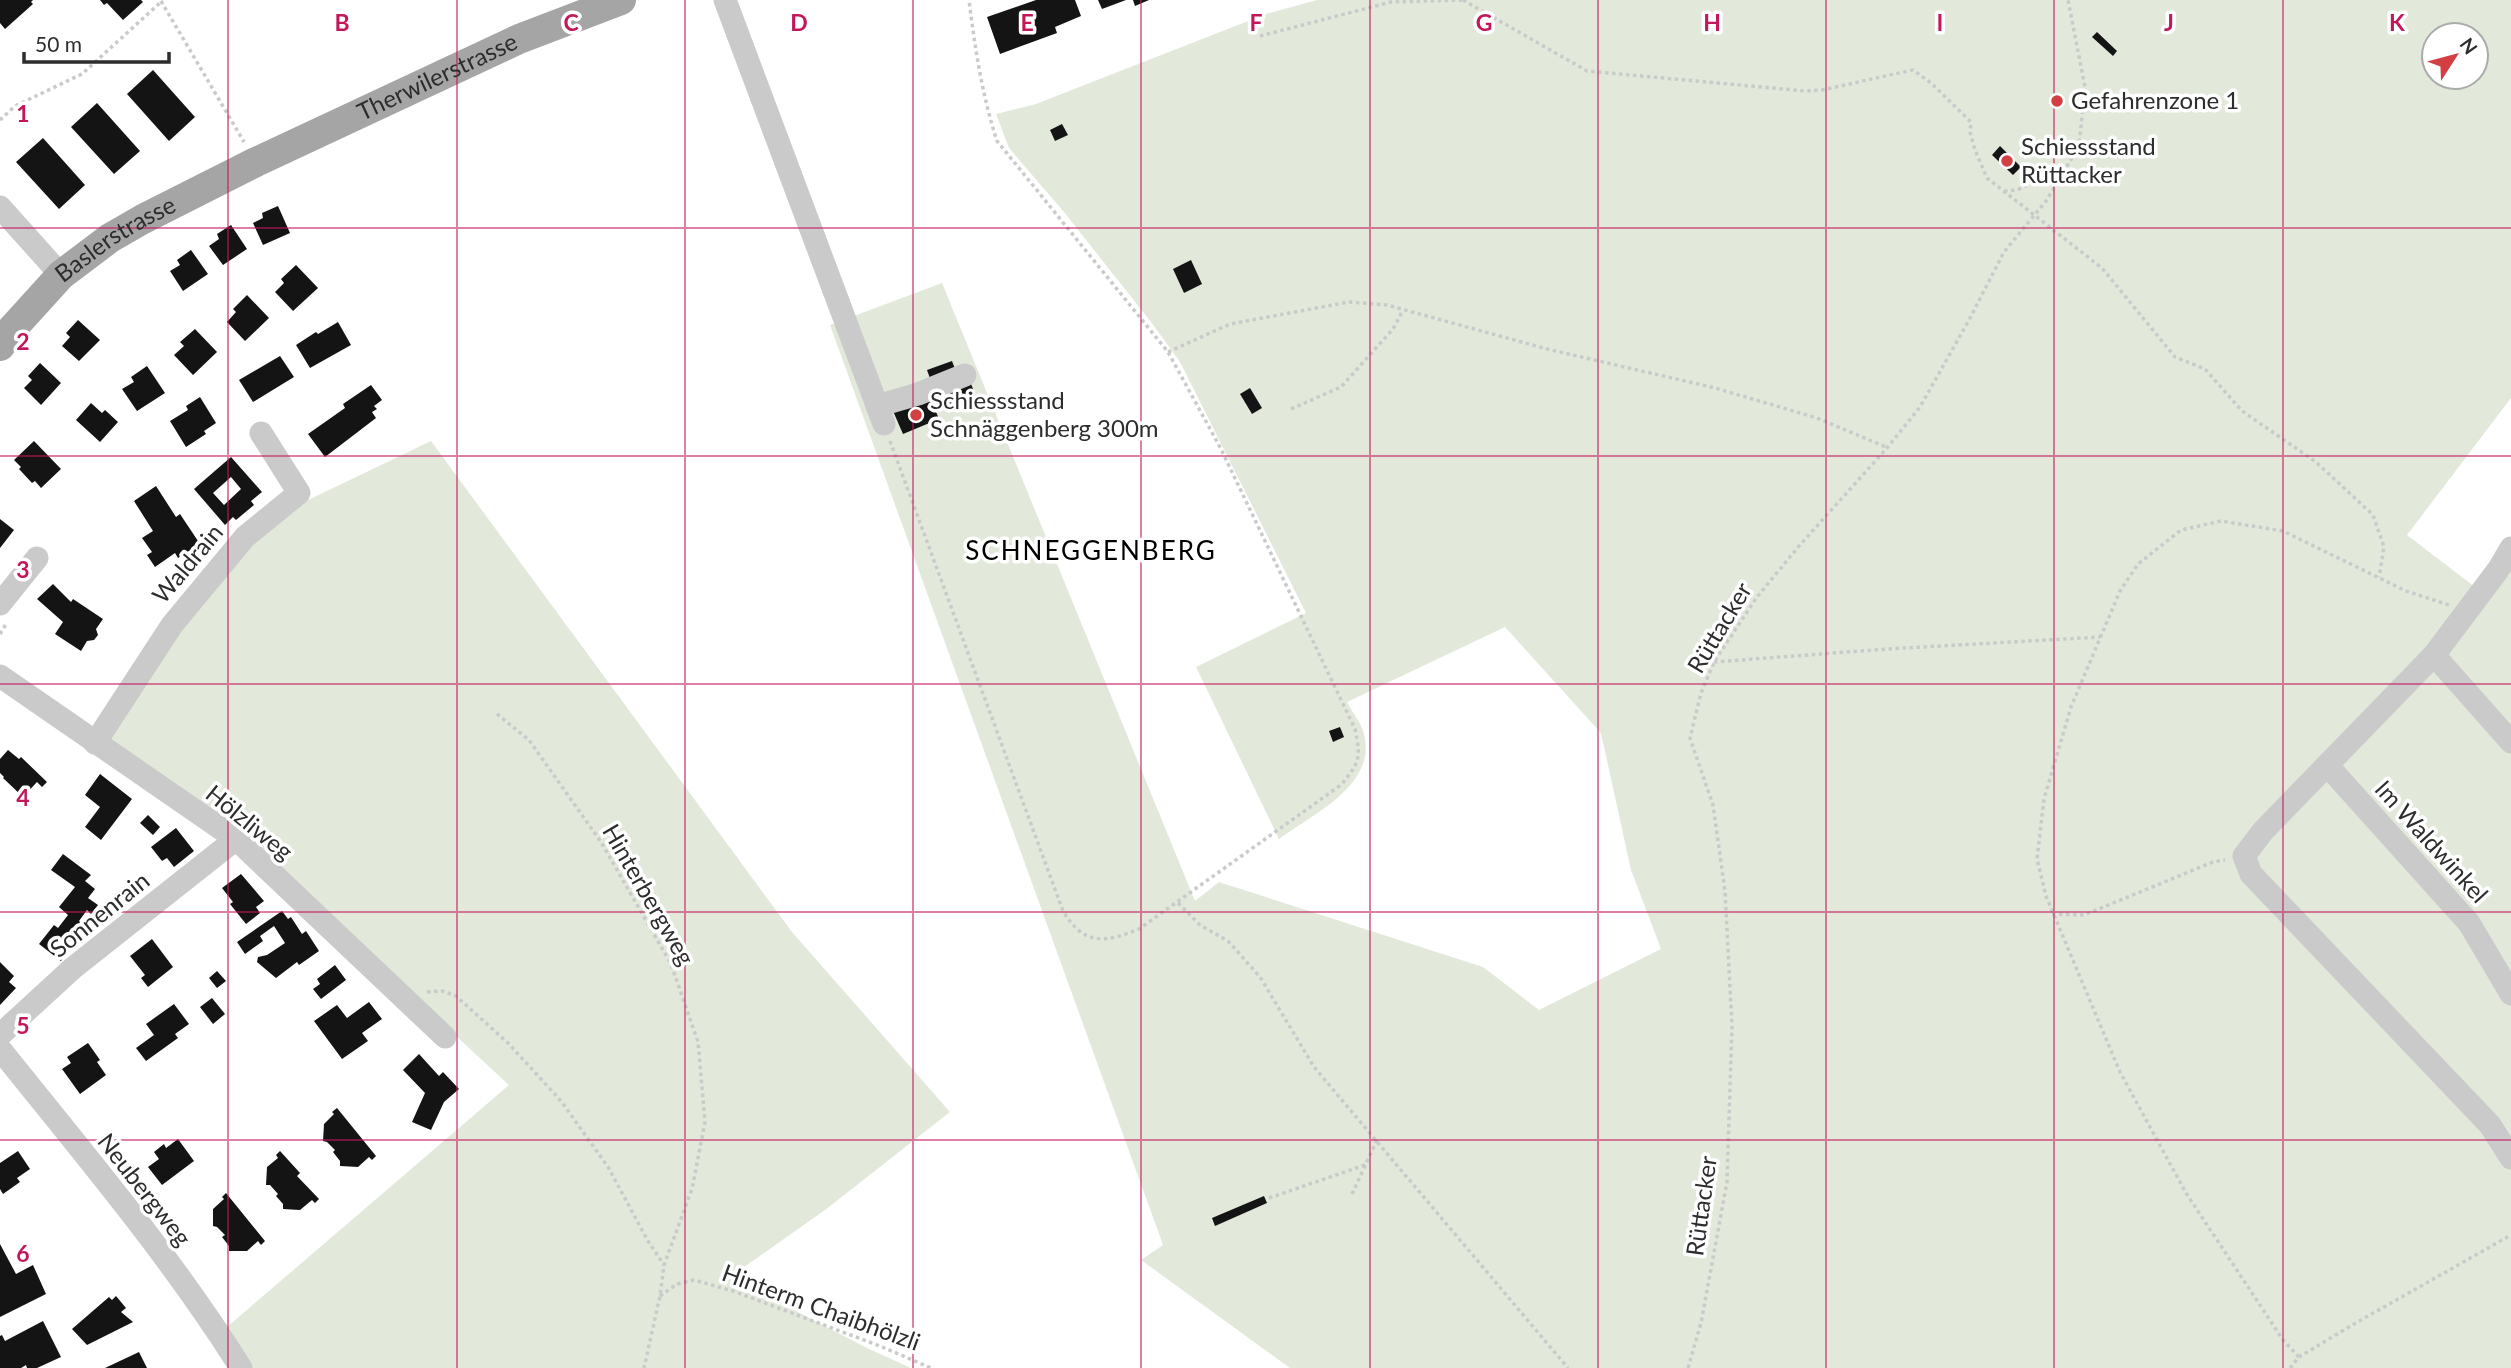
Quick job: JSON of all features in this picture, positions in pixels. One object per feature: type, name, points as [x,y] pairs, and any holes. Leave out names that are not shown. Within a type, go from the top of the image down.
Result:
[{"type":"main road","name":"Therwilerstrasse","points":[[256,162],[519,39],[621,0]]},
{"type":"main road","name":"Baslerstrasse","points":[[0,346],[61,275],[110,238],[256,162]]},
{"type":"street","points":[[725,0],[881,415],[918,394],[964,375]]},
{"type":"street","points":[[0,207],[61,275]]},
{"type":"street","name":"Waldrain","points":[[95,743],[172,625],[245,537],[299,493],[261,433]]},
{"type":"street","points":[[2511,548],[2434,655],[2263,831],[2244,856],[2251,874],[2490,1125],[2511,1158]]},
{"type":"street","points":[[0,604],[37,558]]},
{"type":"street","points":[[2434,655],[2511,743]]},
{"type":"street","name":"Hölzliweg","points":[[0,676],[236,839],[445,1037]]},
{"type":"street","name":"Im Waldwinkel","points":[[2327,765],[2469,923],[2511,994]]},
{"type":"street","name":"Sonnenrain","points":[[0,1035],[73,968],[236,839]]},
{"type":"street","name":"Neubergweg","points":[[0,1049],[137,1221],[241,1368]]},
{"type":"path","points":[[881,415],[1063,911],[1072,926],[1099,940],[1116,939],[1139,929],[1341,785],[1354,770],[1360,754],[1355,729],[1221,449],[1168,352],[998,141],[989,117],[977,62],[969,0]]},
{"type":"path","points":[[1260,36],[1391,2],[1463,0],[1587,71],[1805,92],[1913,70],[1931,83],[1971,122],[1970,132],[1987,178],[2102,268],[2175,357],[2205,369],[2242,411],[2316,462],[2373,515],[2384,547],[2379,577]]},
{"type":"path","name":"Rüttacker","points":[[1688,1368],[1701,1323],[1728,1169],[1732,1026],[1725,891],[1713,805],[1690,738],[1701,694],[1714,662],[1756,597],[1920,407],[2004,252],[2046,201],[2079,146],[2085,87],[2068,0]]},
{"type":"path","points":[[0,120],[15,106],[82,74],[161,1],[256,162]]},
{"type":"path","points":[[2004,191],[2017,190],[2066,167]]},
{"type":"path","points":[[1168,352],[1230,324],[1349,302],[1387,305],[1548,349],[1715,388],[1817,418],[1887,448]]},
{"type":"path","points":[[1291,409],[1341,387],[1392,329],[1403,310]]},
{"type":"path","points":[[2299,1357],[2283,1340],[2186,1193],[2120,1072],[2052,914],[2037,859],[2044,799],[2071,707],[2120,591],[2138,564],[2180,530],[2221,521],[2283,531],[2406,591],[2467,611]]},
{"type":"path","points":[[1714,662],[2100,637]]},
{"type":"path","name":"Hinterbergweg","points":[[497,714],[529,740],[601,842],[671,964],[698,1042],[705,1122],[692,1189],[664,1265],[644,1368]]},
{"type":"path","points":[[2052,914],[2084,915],[2213,862],[2244,856]]},
{"type":"path","points":[[1178,903],[1200,925],[1228,941],[1260,977],[1314,1067],[1568,1368]]},
{"type":"path","points":[[400,995],[442,991],[456,996],[509,1044],[561,1101],[608,1167],[664,1265]]},
{"type":"path","points":[[1352,1194],[1377,1140]]},
{"type":"path","points":[[1269,1198],[1366,1165]]},
{"type":"path","points":[[2290,1368],[2299,1357],[2511,1235]]},
{"type":"path","name":"Hinterm Chaibhölzli","points":[[660,1296],[677,1284],[694,1280],[880,1346],[931,1368]]},
{"type":"shaded area","points":[[1317,0],[2511,0],[2511,398],[2407,535],[2475,587],[2454,620],[2243,846],[2241,876],[2491,1132],[2511,1167],[2511,1368],[1290,1368],[1141,1260],[1163,1245],[830,325],[942,283],[1195,901],[1219,882],[1483,967],[1539,1010],[1661,949],[1631,870],[1601,733],[1505,627],[1347,702],[1363,731],[1366,750],[1362,767],[1353,782],[1340,795],[1279,839],[1196,667],[1306,613],[1180,362],[1064,212],[1009,148],[996,114],[1036,104],[1266,14]]},
{"type":"shaded area","points":[[431,441],[792,932],[950,1112],[825,1210],[730,1277],[911,1368],[252,1368],[227,1327],[509,1085],[242,838],[105,742],[181,631],[252,544],[304,502]]},
{"type":"shaded area","points":[[2511,559],[2511,1149],[2256,865],[2257,847]]},
{"type":"building","points":[[0,0],[33,0],[33,4],[5,29],[0,23]]},
{"type":"building","points":[[100,0],[143,2],[123,20],[107,3],[104,5]]},
{"type":"building","points":[[1036,0],[1075,0],[1081,16],[1055,27],[1057,33],[1000,54],[987,17]]},
{"type":"building","points":[[1098,0],[1126,0],[1102,9]]},
{"type":"building","points":[[1133,0],[1149,0],[1135,6]]},
{"type":"building","points":[[2097,32],[2117,51],[2113,56],[2092,37]]},
{"type":"building","points":[[153,70],[195,117],[169,141],[127,94]]},
{"type":"building","points":[[97,103],[140,151],[114,174],[71,127]]},
{"type":"building","points":[[1062,124],[1068,135],[1055,141],[1050,130]]},
{"type":"building","points":[[43,138],[85,185],[59,209],[16,162]]},
{"type":"building","name":"Schiessstand Rüttacker","points":[[2000,146],[2021,167],[2013,175],[1992,155]]},
{"type":"building","points":[[278,206],[290,233],[263,245],[253,223],[263,218],[262,213]]},
{"type":"building","points":[[231,225],[247,249],[223,265],[209,246],[219,239],[217,234]]},
{"type":"building","points":[[191,250],[208,274],[183,291],[170,271],[180,265],[177,260]]},
{"type":"building","points":[[1191,260],[1202,284],[1184,293],[1173,269]]},
{"type":"building","points":[[296,265],[318,288],[293,311],[275,292],[284,283],[281,279]]},
{"type":"building","points":[[247,295],[269,318],[245,341],[227,322],[236,312],[233,309]]},
{"type":"building","points":[[78,320],[100,340],[79,361],[62,346],[70,337],[66,333]]},
{"type":"building","points":[[338,322],[351,345],[310,368],[296,345]]},
{"type":"building","points":[[195,329],[217,352],[193,375],[174,355],[184,346],[180,342]]},
{"type":"building","points":[[280,356],[294,377],[253,402],[239,380]]},
{"type":"building","points":[[952,361],[957,374],[932,384],[927,370]]},
{"type":"building","points":[[40,363],[61,383],[41,405],[24,388],[32,380],[28,376]]},
{"type":"building","points":[[147,366],[165,393],[137,411],[122,389],[134,382],[131,377]]},
{"type":"building","points":[[971,384],[978,401],[950,412],[943,395]]},
{"type":"building","points":[[371,385],[382,400],[374,406],[377,409],[372,412],[376,418],[325,457],[308,434],[345,408],[343,404]]},
{"type":"building","points":[[1250,388],[1262,408],[1252,414],[1240,394]]},
{"type":"building","name":"Schiessstand Schnäggenberg 300m","points":[[929,395],[939,419],[903,434],[893,411]]},
{"type":"building","points":[[200,397],[216,423],[204,431],[206,434],[186,447],[170,421],[188,410],[186,406]]},
{"type":"building","points":[[91,403],[102,413],[105,410],[118,422],[100,442],[76,420]]},
{"type":"building","points":[[34,441],[61,469],[41,488],[35,481],[32,483],[14,460]]},
{"type":"building","points":[[231,457],[262,492],[251,501],[254,505],[236,520],[233,517],[225,525],[194,489]],"holes":[[[231,477],[241,489],[224,505],[213,493]]]},
{"type":"building","points":[[156,486],[176,517],[180,514],[200,544],[178,558],[175,553],[155,567],[147,555],[152,552],[142,538],[153,531],[134,501]]},
{"type":"building","points":[[0,519],[14,530],[0,548]]},
{"type":"building","points":[[53,584],[71,602],[73,599],[103,619],[96,629],[98,635],[94,640],[87,641],[81,651],[55,634],[63,622],[37,599]]},
{"type":"building","points":[[1340,727],[1344,737],[1333,742],[1329,731]]},
{"type":"building","points":[[8,750],[19,759],[21,757],[47,782],[42,787],[37,782],[23,797],[0,773],[0,759]]},
{"type":"building","points":[[100,774],[132,799],[101,840],[85,827],[100,807],[85,795]]},
{"type":"building","points":[[148,815],[160,827],[153,835],[140,823]]},
{"type":"building","points":[[176,828],[194,851],[174,867],[167,858],[162,861],[151,847]]},
{"type":"building","points":[[63,854],[91,875],[85,881],[95,889],[88,898],[98,905],[91,914],[87,910],[79,921],[82,924],[70,939],[75,943],[61,961],[39,944],[54,925],[58,928],[68,915],[59,907],[75,887],[51,870]]},
{"type":"building","points":[[241,874],[264,901],[256,907],[260,913],[246,924],[230,904],[233,902],[222,888]]},
{"type":"building","points":[[282,911],[288,919],[291,917],[302,934],[306,931],[319,951],[299,965],[297,962],[276,978],[257,962],[258,957],[267,955],[285,943],[274,926],[260,936],[263,941],[245,954],[237,942]]},
{"type":"building","points":[[152,939],[173,967],[148,987],[141,978],[145,975],[130,956]]},
{"type":"building","points":[[0,962],[14,976],[9,982],[16,988],[0,1005]]},
{"type":"building","points":[[335,965],[346,980],[321,999],[313,989],[320,984],[317,979]]},
{"type":"building","points":[[217,971],[226,981],[217,988],[209,978]]},
{"type":"building","points":[[212,998],[225,1014],[213,1024],[200,1007]]},
{"type":"building","points":[[369,1002],[382,1019],[362,1033],[368,1041],[342,1059],[314,1021],[337,1005],[347,1018]]},
{"type":"building","points":[[174,1004],[189,1024],[175,1034],[178,1038],[146,1061],[136,1048],[154,1035],[146,1024]]},
{"type":"building","points":[[88,1043],[100,1060],[97,1062],[106,1075],[80,1094],[62,1069],[71,1063],[67,1057]]},
{"type":"building","points":[[419,1054],[439,1076],[443,1072],[459,1089],[444,1102],[431,1130],[412,1122],[425,1093],[403,1070]]},
{"type":"building","points":[[337,1108],[376,1156],[372,1160],[369,1157],[358,1167],[340,1166],[340,1161],[333,1152],[335,1150],[323,1141],[324,1124]]},
{"type":"building","points":[[178,1139],[194,1161],[162,1185],[148,1167],[159,1159],[154,1152],[164,1144],[166,1148]]},
{"type":"building","points":[[18,1151],[30,1169],[17,1178],[20,1182],[3,1194],[0,1189],[0,1163]]},
{"type":"building","points":[[280,1151],[300,1173],[297,1176],[319,1199],[315,1203],[312,1200],[300,1210],[283,1209],[283,1204],[276,1196],[278,1194],[270,1185],[266,1185],[267,1167],[278,1158],[276,1155]]},
{"type":"building","points":[[226,1193],[265,1241],[261,1245],[258,1241],[247,1251],[229,1251],[229,1246],[222,1237],[225,1235],[213,1226],[213,1209],[224,1199],[222,1197]]},
{"type":"building","points":[[1264,1196],[1267,1203],[1215,1226],[1212,1218]]},
{"type":"building","points":[[0,1244],[16,1274],[33,1265],[46,1294],[0,1317]]},
{"type":"building","points":[[116,1296],[126,1308],[121,1312],[133,1322],[87,1345],[72,1329],[109,1297],[112,1300]]},
{"type":"building","points":[[43,1321],[61,1357],[37,1368],[27,1368],[26,1365],[21,1368],[0,1368],[0,1336],[2,1335],[5,1341]]},
{"type":"building","points":[[139,1352],[147,1368],[105,1368]]},
{"type":"place","name":"Gefahrenzone 1","points":[[2057,101]]},
{"type":"place","name":"Schiessstand Rüttacker","points":[[2007,161]]},
{"type":"place","name":"Schiessstand Schnäggenberg 300m","points":[[916,415]]},
{"type":"district","name":"SCHNEGGENBERG","points":[[1091,551]]}]
